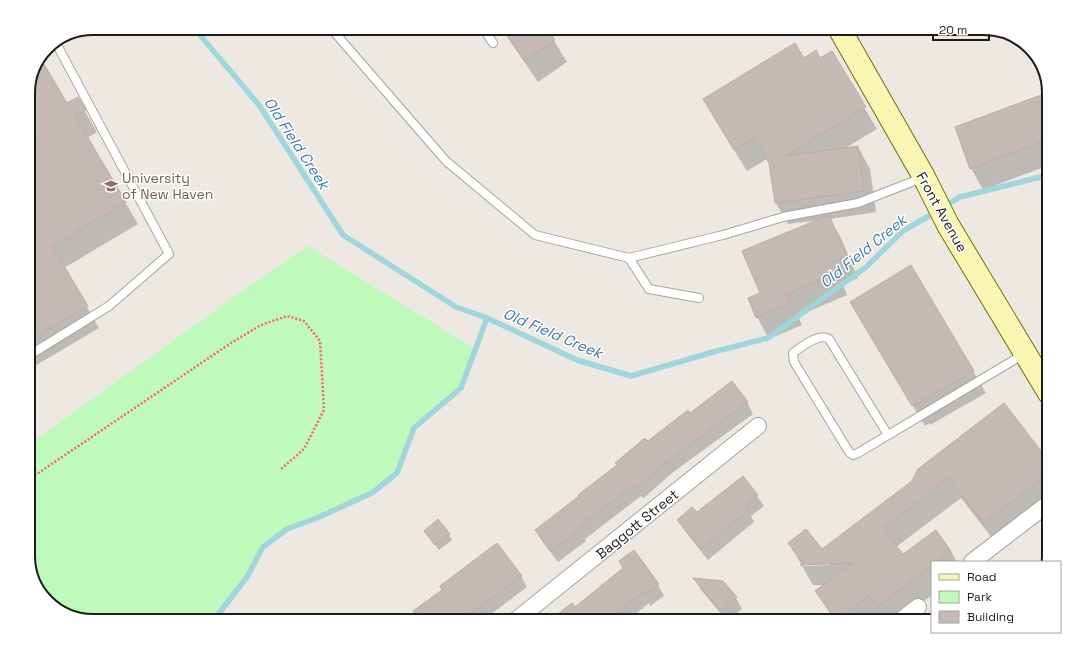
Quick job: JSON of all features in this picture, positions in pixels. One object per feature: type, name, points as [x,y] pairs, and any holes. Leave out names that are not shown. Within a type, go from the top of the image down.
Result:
[{"type":"street","name":"Front Avenue","points":[[843,35],[924,177],[948,225],[1042,382]]},
{"type":"street","name":"Baggott Street","points":[[524,614],[758,426]]},
{"type":"street","points":[[973,561],[1042,508]]},
{"type":"street","points":[[909,614],[918,607]]},
{"type":"lane","points":[[337,35],[446,161],[535,235],[629,258],[722,235],[783,217],[858,203],[924,177]]},
{"type":"lane","points":[[488,35],[493,43]]},
{"type":"lane","points":[[35,352],[109,306],[169,254],[58,47]]},
{"type":"lane","points":[[629,258],[649,290],[699,298]]},
{"type":"lane","points":[[888,435],[829,339],[826,337],[820,337],[793,353],[794,362],[850,454],[858,454],[1025,354]]},
{"type":"path","points":[[35,475],[231,343],[261,325],[287,316],[304,321],[320,341],[324,410],[304,449],[280,470]]},
{"type":"green space","points":[[308,246],[475,349],[461,388],[414,428],[397,473],[372,493],[317,518],[287,529],[263,547],[247,577],[218,614],[85,614],[71,610],[52,597],[43,585],[37,571],[35,560],[35,440],[252,284]]},
{"type":"building","points":[[507,35],[552,35],[555,40],[525,61]]},
{"type":"building","points":[[795,43],[804,58],[816,50],[820,58],[832,51],[866,107],[785,156],[858,146],[864,191],[775,203],[769,163],[754,138],[734,150],[703,99]]},
{"type":"building","points":[[44,63],[67,103],[78,97],[86,110],[75,116],[126,202],[52,246],[88,306],[35,337],[35,89],[39,71]]},
{"type":"building","points":[[1042,95],[1042,142],[970,169],[955,127]]},
{"type":"building","points":[[829,215],[847,257],[831,263],[836,273],[786,294],[790,303],[756,318],[748,298],[760,293],[742,251]]},
{"type":"building","points":[[911,265],[974,371],[912,406],[850,302]]},
{"type":"building","points":[[732,381],[748,402],[666,462],[637,488],[634,485],[579,527],[581,529],[551,551],[535,530],[617,465],[615,463],[645,438],[648,441],[688,410],[690,413]]},
{"type":"building","points":[[1004,403],[1042,452],[1042,478],[984,523],[948,478],[883,528],[903,554],[936,530],[951,551],[937,561],[931,561],[931,566],[877,607],[869,596],[844,614],[832,614],[815,591],[853,563],[800,565],[803,563],[788,543],[806,529],[822,549],[912,481],[918,469]]},
{"type":"building","points":[[743,476],[758,495],[745,505],[749,510],[701,549],[677,520],[692,507],[697,512]]},
{"type":"building","points":[[438,519],[450,534],[435,545],[424,531]]},
{"type":"building","points":[[497,543],[522,576],[470,614],[415,614],[413,611],[442,590],[440,586]]},
{"type":"building","points":[[634,550],[659,584],[643,595],[642,593],[615,614],[558,614],[572,603],[575,607],[623,568],[619,561]]},
{"type":"building","points":[[693,578],[723,581],[737,597],[721,611]]},
{"type":"waterway","name":"Old Field Creek","points":[[200,35],[259,105],[343,235],[456,307],[487,318],[577,360],[631,376],[713,352],[768,338],[866,267],[903,231],[936,212]]},
{"type":"waterway","name":"Old Field Creek","points":[[943,207],[960,197],[1042,177]]},
{"type":"waterway","points":[[218,614],[247,577],[263,547],[287,529],[317,518],[372,493],[397,473],[414,428],[461,388],[487,318]]},
{"type":"place","name":"University of New Haven","points":[[111,186]]}]
